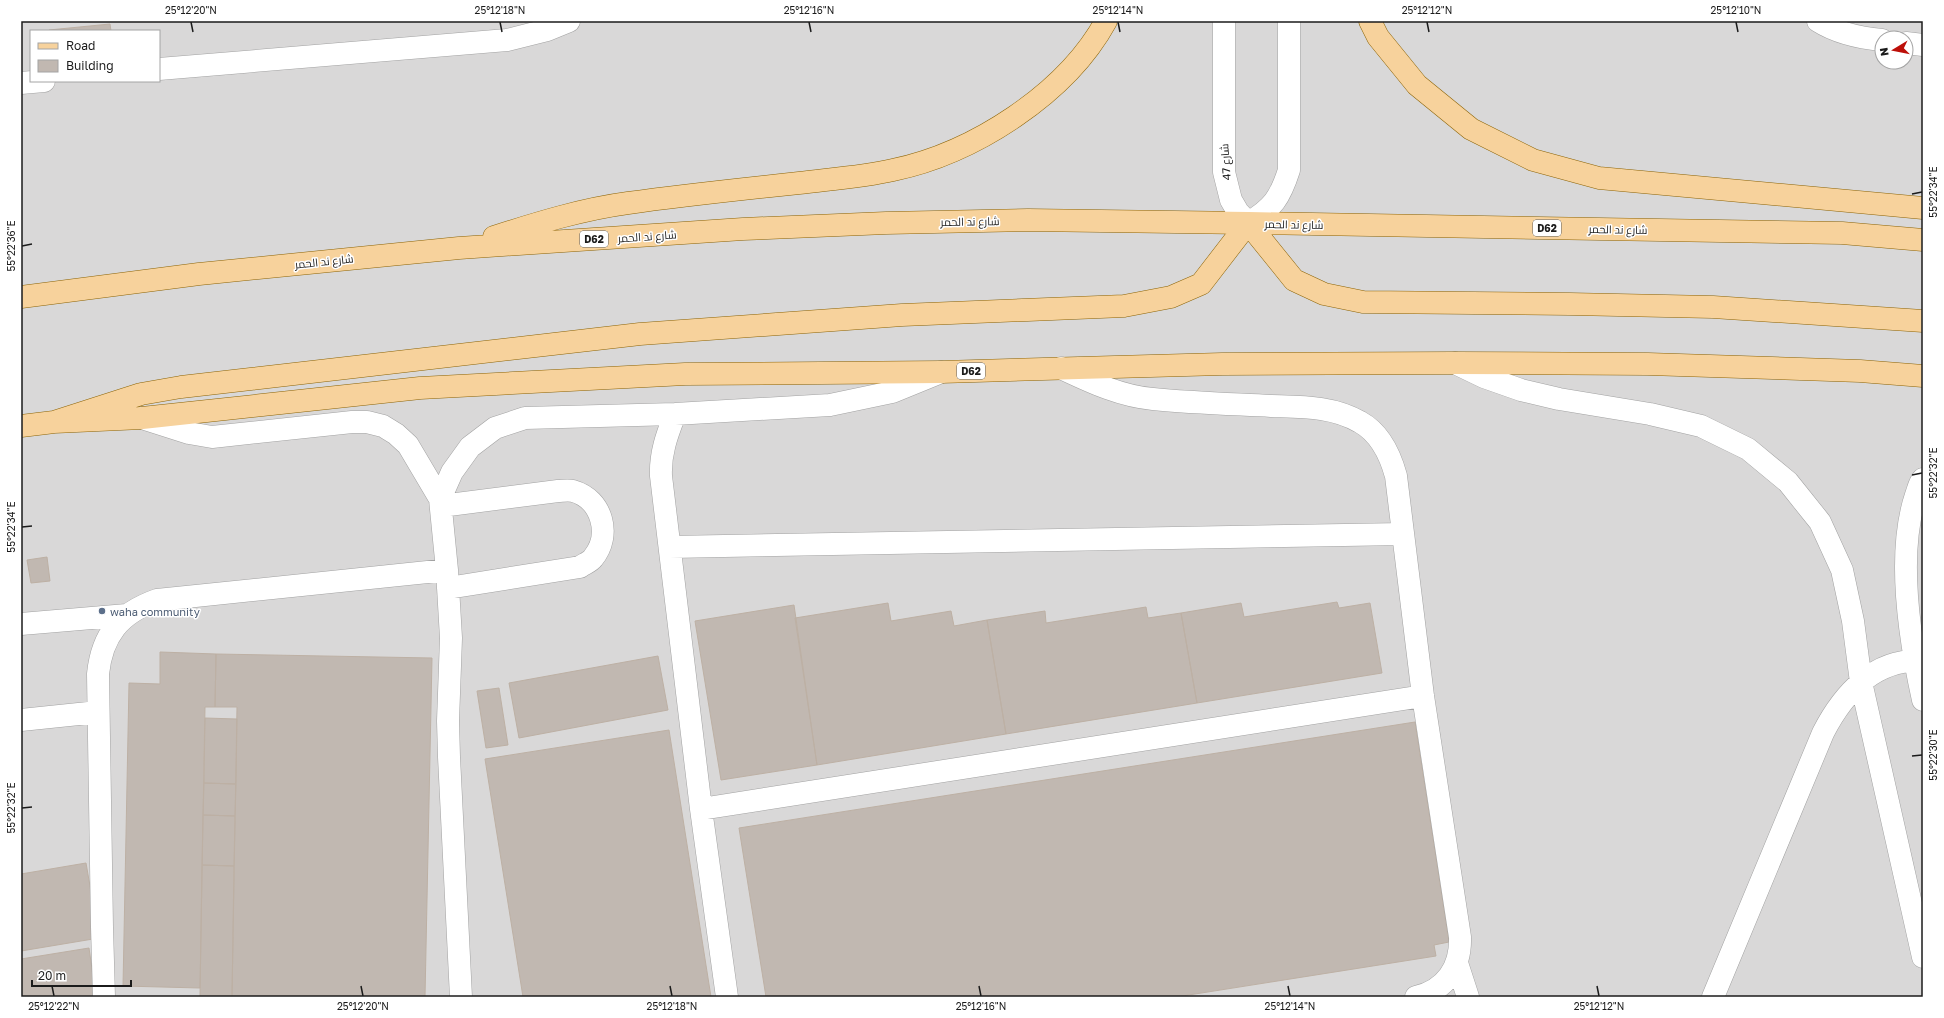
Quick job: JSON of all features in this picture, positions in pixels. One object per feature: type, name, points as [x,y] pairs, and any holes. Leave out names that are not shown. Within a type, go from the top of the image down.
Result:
[{"type":"main road","points":[[459,248],[583,212],[626,203],[854,177],[894,170],[933,159],[977,140],[1007,123],[1040,99],[1069,71],[1106,21]]},
{"type":"main road","points":[[1370,21],[1378,37],[1417,85],[1471,129],[1533,160],[1599,178],[1923,208]]},
{"type":"main road","name":"شارع ند الحمر","points":[[21,297],[199,274],[459,248],[743,229],[886,223],[1028,220],[1248,223],[1842,233],[1923,240]]},
{"type":"main road","points":[[54,422],[141,394],[181,387],[640,334],[902,315],[1124,306],[1171,297],[1201,284],[1248,223],[1294,280],[1324,294],[1363,302],[1713,307],[1923,321]]},
{"type":"main road","name":"D62","points":[[21,426],[54,422],[142,418],[428,388],[686,374],[941,372],[1222,364],[1455,363],[1656,364],[1860,371],[1923,376]]},
{"type":"street","points":[[160,69],[508,40],[547,30],[569,21]]},
{"type":"street","name":"شارع 47","points":[[1224,21],[1224,172],[1232,200],[1238,212],[1248,223]]},
{"type":"street","points":[[1248,223],[1263,213],[1277,200],[1283,188],[1288,170],[1289,21]]},
{"type":"street","points":[[1818,21],[1829,28],[1864,38],[1874,39]]},
{"type":"street","points":[[21,84],[36,82]]},
{"type":"street","points":[[1455,363],[1484,377],[1521,390],[1559,400],[1650,414],[1701,426],[1748,449],[1788,482],[1820,522],[1842,570],[1853,621],[1861,682],[1923,957]]},
{"type":"street","points":[[1062,368],[1103,387],[1152,399],[1331,410],[1347,415],[1361,422],[1374,433],[1392,460],[1396,476],[1423,696],[1461,950],[1457,964],[1451,975],[1442,985],[1431,992],[1416,997]]},
{"type":"street","points":[[441,502],[452,472],[470,447],[495,428],[525,418],[675,414],[830,405],[851,402],[892,392],[941,372]]},
{"type":"street","points":[[675,414],[665,442],[661,464],[702,809],[727,997]]},
{"type":"street","points":[[142,418],[189,433],[212,437],[352,422],[368,422],[383,426],[396,434],[408,445],[441,502],[448,579],[451,638],[448,721],[449,757],[461,997]]},
{"type":"street","points":[[1923,479],[1910,513],[1907,544],[1907,576],[1923,700]]},
{"type":"street","points":[[104,997],[98,712],[100,657],[106,641],[114,627],[127,615],[141,606],[157,600],[448,579],[580,567],[592,559],[600,547],[603,533],[602,519],[595,506],[585,497],[572,491],[441,502]]},
{"type":"street","points":[[670,547],[1403,534]]},
{"type":"street","points":[[21,624],[127,615]]},
{"type":"street","points":[[1713,997],[1823,733],[1833,714],[1845,696],[1861,682],[1878,671],[1895,664],[1919,660]]},
{"type":"street","points":[[702,809],[1423,696]]},
{"type":"street","points":[[21,720],[98,712]]},
{"type":"street","points":[[1457,964],[1468,997]]},
{"type":"shaded area","points":[[21,21],[1923,21],[1923,997],[21,997]]},
{"type":"building","points":[[110,24],[111,30],[49,30]]},
{"type":"building","points":[[47,557],[50,581],[31,583],[27,560]]},
{"type":"building","points":[[1337,602],[1339,608],[1370,603],[1382,673],[1197,703],[1181,613],[1241,603],[1244,617]]},
{"type":"building","points":[[888,603],[891,621],[951,611],[954,626],[987,620],[1006,734],[817,765],[795,618]]},
{"type":"building","points":[[794,605],[817,765],[721,780],[695,621]]},
{"type":"building","points":[[1146,607],[1148,618],[1181,613],[1197,703],[1006,734],[987,620],[1045,611],[1046,623]]},
{"type":"building","points":[[160,652],[216,654],[215,707],[205,707],[200,988],[123,986],[129,683],[160,684]]},
{"type":"building","points":[[216,654],[432,658],[425,997],[232,997],[237,707],[215,707]]},
{"type":"building","points":[[658,656],[668,710],[519,738],[509,683]]},
{"type":"building","points":[[499,688],[508,745],[486,748],[477,691]]},
{"type":"building","points":[[205,718],[237,719],[236,784],[204,783]]},
{"type":"building","points":[[1415,722],[1449,942],[1434,945],[1436,956],[1176,997],[766,997],[739,828]]},
{"type":"building","points":[[669,730],[711,997],[523,997],[485,759]]},
{"type":"building","points":[[204,783],[236,784],[235,816],[203,815]]},
{"type":"building","points":[[203,815],[235,816],[234,866],[202,865]]},
{"type":"building","points":[[86,863],[99,938],[21,951],[21,874]]},
{"type":"building","points":[[202,865],[234,866],[232,997],[200,997]]},
{"type":"building","points":[[89,948],[96,997],[21,997],[21,959]]},
{"type":"place","name":"waha community","points":[[102,611]]}]
